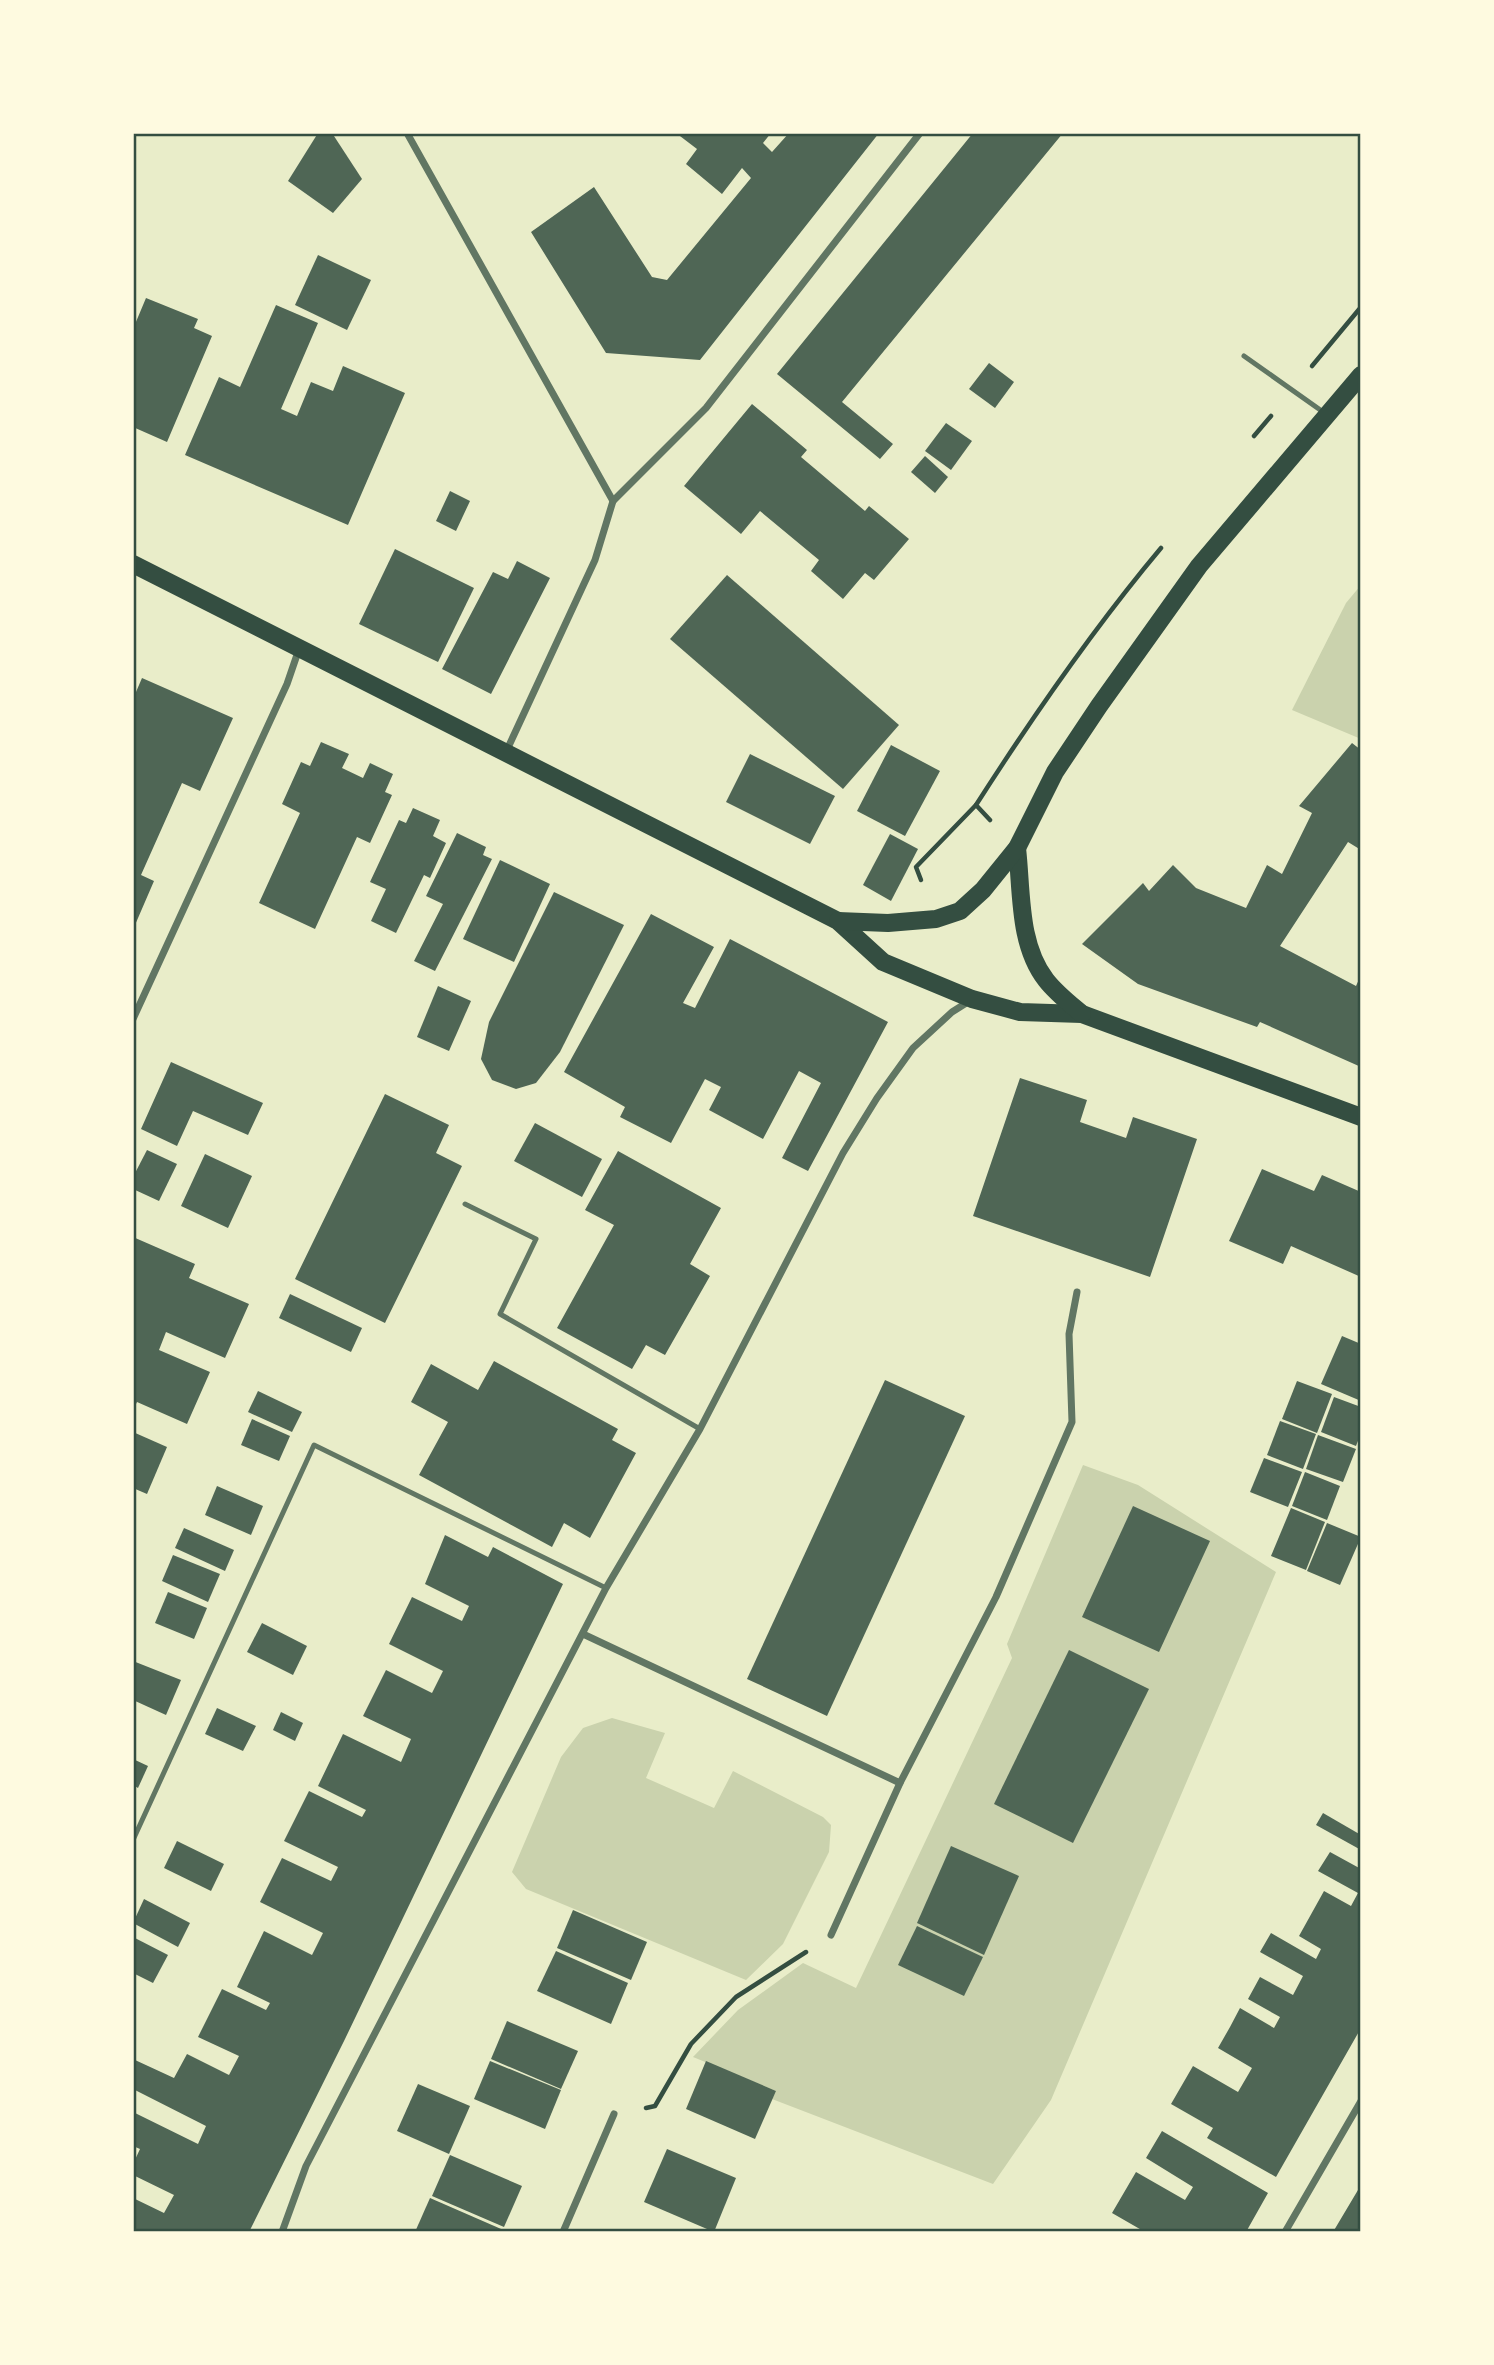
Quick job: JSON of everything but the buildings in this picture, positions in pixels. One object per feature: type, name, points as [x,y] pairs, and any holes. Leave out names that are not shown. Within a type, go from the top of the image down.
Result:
[{"type":"main road","points":[[838,920],[888,923],[936,919],[960,911],[970,903],[1017,848],[1055,772],[1162,616],[1224,536],[1361,375]]},
{"type":"main road","points":[[133,564],[838,920],[883,962],[972,999],[1020,1012],[1082,1014],[1361,1117]]},
{"type":"main road","points":[[1017,848],[1027,937],[1034,960],[1050,985],[1082,1014]]},
{"type":"street","points":[[407,133],[613,501]]},
{"type":"street","points":[[506,752],[595,561],[613,501],[706,408],[920,133]]},
{"type":"street","points":[[133,1018],[286,684],[300,646]]},
{"type":"street","points":[[282,2232],[306,2166],[606,1588],[700,1429],[842,1153],[877,1098],[914,1048],[952,1012],[972,999]]},
{"type":"street","points":[[831,1935],[900,1783],[996,1597],[1072,1422],[1069,1334],[1077,1292]]},
{"type":"street","points":[[583,1634],[900,1783]]},
{"type":"street","points":[[1284,2232],[1361,2101]]},
{"type":"street","points":[[563,2232],[614,2114]]},
{"type":"lane","points":[[1244,356],[1329,415]]},
{"type":"lane","points":[[465,1204],[536,1239],[500,1314],[700,1429]]},
{"type":"lane","points":[[133,1840],[314,1445],[606,1588]]},
{"type":"path","points":[[936,919],[916,867],[976,805]]},
{"type":"path","points":[[614,2114],[655,2106],[691,2044],[736,1997],[831,1935]]},
{"type":"green space","points":[[1361,585],[1361,739],[1292,710],[1346,603]]},
{"type":"green space","points":[[1083,1465],[1138,1485],[1276,1572],[1051,2100],[993,2184],[772,2099],[776,2091],[693,2057],[738,2010],[803,1963],[856,1988],[1012,1658],[1007,1644]]},
{"type":"green space","points":[[612,1718],[665,1733],[646,1778],[714,1808],[733,1771],[823,1817],[831,1825],[829,1852],[783,1944],[746,1980],[526,1889],[512,1872],[561,1757],[583,1728]]}]
